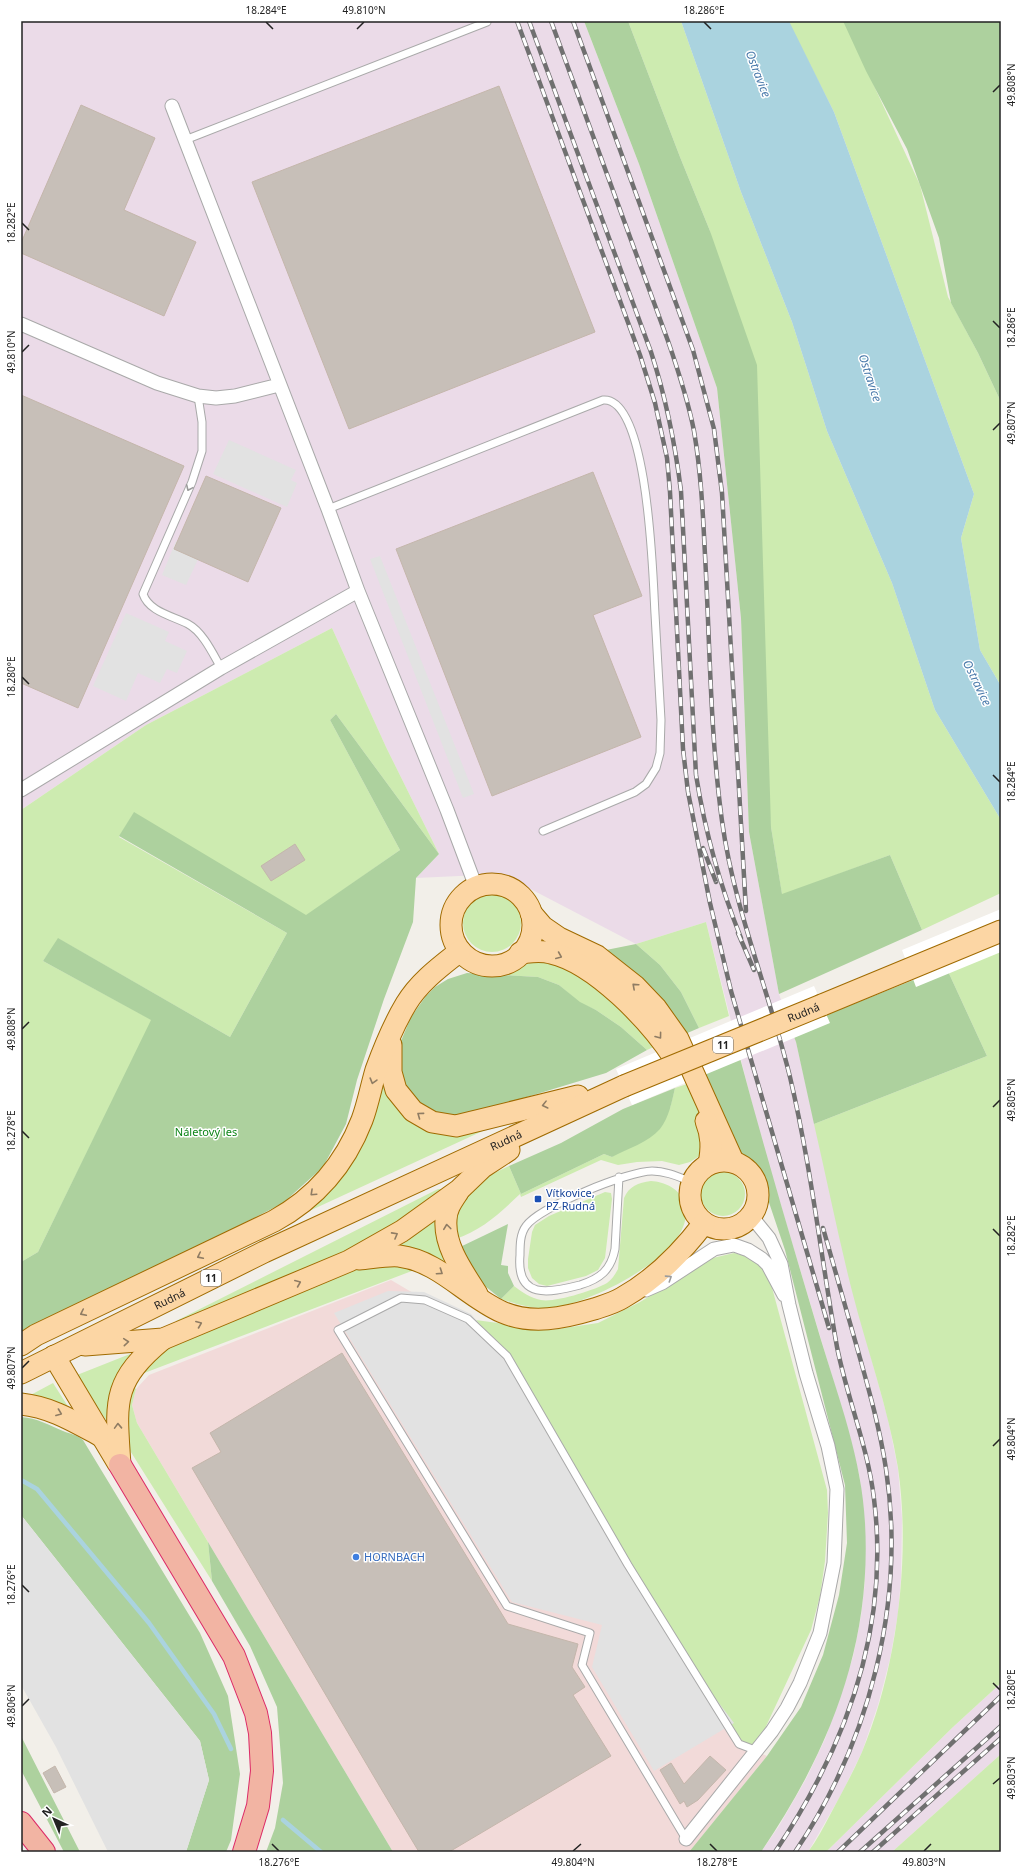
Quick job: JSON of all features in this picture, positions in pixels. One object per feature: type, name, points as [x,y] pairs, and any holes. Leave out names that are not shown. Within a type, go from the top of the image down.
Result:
[{"type":"highway","points":[[120,1465],[234,1656],[256,1713],[260,1733],[262,1771],[258,1806],[244,1852]]},
{"type":"highway","points":[[21,1823],[44,1852]]},
{"type":"highway","points":[[21,1826],[34,1852]]},
{"type":"main road","points":[[531,913],[531,935],[525,948],[506,963],[490,966],[473,961],[460,951],[451,932],[453,912],[464,895],[476,887],[494,884],[512,889],[525,902],[531,913],[543,927],[559,938],[597,956],[636,986],[656,1008],[678,1038],[733,1161]]},
{"type":"main road","name":"Rudná","points":[[21,1372],[264,1252],[624,1086],[1001,931]]},
{"type":"main road","points":[[21,1345],[36,1335],[274,1221],[307,1199],[328,1178],[348,1151],[362,1119],[381,1056],[406,1003],[419,987],[460,951]]},
{"type":"main road","points":[[520,953],[534,951],[552,953],[578,965],[602,981],[645,1019],[680,1067],[699,1104],[711,1135],[712,1147],[709,1164]]},
{"type":"main road","points":[[392,1031],[391,1072],[396,1090],[403,1100],[420,1116],[441,1124],[456,1126],[624,1086]]},
{"type":"main road","points":[[73,1346],[163,1339],[349,1261],[402,1231],[459,1190],[489,1163],[564,1113]]},
{"type":"main road","points":[[717,1161],[733,1161],[750,1171],[755,1179],[758,1189],[756,1208],[751,1216],[743,1223],[729,1228],[714,1228],[698,1218],[691,1204],[690,1190],[692,1182],[702,1168],[709,1164],[717,1161]]},
{"type":"main road","points":[[459,1190],[447,1212],[447,1230],[454,1254],[481,1300]]},
{"type":"main road","points":[[349,1261],[394,1256],[411,1259],[430,1266],[481,1300],[503,1312],[515,1316],[544,1319],[578,1313],[620,1299],[649,1280],[666,1265],[704,1223]]},
{"type":"main road","points":[[120,1465],[117,1413],[121,1390],[127,1376],[139,1360],[163,1339]]},
{"type":"main road","points":[[54,1356],[120,1465]]},
{"type":"main road","points":[[21,1404],[40,1407],[63,1415],[102,1437]]},
{"type":"street","points":[[172,106],[328,509],[358,591],[447,810],[476,887]]},
{"type":"street","points":[[21,324],[157,383],[198,396],[216,398],[230,397],[280,385]]},
{"type":"street","points":[[21,789],[221,668],[358,591]]},
{"type":"street","points":[[686,1839],[755,1750],[772,1731],[788,1708],[800,1683],[820,1633],[834,1563],[837,1489],[828,1446],[806,1373],[789,1305],[784,1272],[778,1256],[765,1232],[751,1216]]},
{"type":"street","points":[[620,1299],[662,1283],[714,1249],[734,1246],[748,1250],[768,1265],[789,1305]]},
{"type":"lane","points":[[185,140],[487,22]]},
{"type":"lane","points":[[198,396],[202,422],[202,451],[192,482],[143,594],[150,605],[190,624],[203,639],[221,668]]},
{"type":"lane","points":[[328,509],[603,400],[613,402],[623,413],[634,438],[639,456],[648,517],[661,720],[660,753],[652,776],[635,792],[543,831]]},
{"type":"lane","points":[[619,1177],[615,1249],[613,1258],[606,1271],[596,1280],[548,1292],[540,1291],[528,1285],[521,1276],[518,1268],[521,1236],[530,1220],[543,1211],[619,1177],[646,1171],[658,1171],[692,1182]]},
{"type":"lane","points":[[686,1839],[582,1665],[590,1633],[507,1606],[338,1330],[400,1298],[425,1300],[468,1319],[507,1356],[628,1565],[739,1744],[755,1750]]},
{"type":"shaded area","points":[[21,21],[584,21],[639,164],[717,388],[741,618],[749,832],[779,994],[796,1042],[853,1292],[888,1419],[898,1469],[902,1519],[901,1578],[898,1614],[890,1659],[878,1705],[862,1752],[841,1795],[808,1852],[761,1852],[779,1826],[806,1779],[825,1739],[853,1657],[861,1616],[865,1581],[860,1478],[847,1426],[761,1139],[706,922],[636,944],[502,874],[416,878],[439,854],[386,747],[332,628],[146,725],[21,810]]},
{"type":"shaded area","points":[[229,440],[296,470],[291,480],[297,483],[287,507],[213,474]]},
{"type":"shaded area","points":[[176,541],[201,553],[186,585],[162,575]]},
{"type":"shaded area","points":[[380,556],[474,794],[463,798],[370,559]]},
{"type":"shaded area","points":[[126,613],[169,632],[165,641],[187,651],[177,673],[167,669],[160,683],[138,673],[126,701],[93,686]]},
{"type":"shaded area","points":[[391,1280],[425,1300],[739,1744],[767,1756],[689,1852],[393,1852],[137,1423],[132,1405],[136,1389],[149,1375]]},
{"type":"shaded area","points":[[388,1291],[424,1292],[471,1314],[507,1356],[687,1661],[734,1723],[654,1771],[592,1667],[602,1625],[512,1602],[334,1313]]},
{"type":"shaded area","points":[[21,1515],[200,1741],[209,1780],[186,1852],[108,1852],[56,1747],[21,1685]]},
{"type":"shaded area","points":[[1001,1683],[1001,1754],[892,1852],[826,1852],[953,1727]]},
{"type":"green space","points":[[584,21],[628,21],[710,231],[757,365],[771,827],[782,894],[890,855],[922,930],[779,994],[749,832],[741,618],[717,388],[639,164]]},
{"type":"green space","points":[[628,21],[681,21],[741,192],[792,322],[827,431],[892,583],[935,710],[1001,820],[1001,893],[922,930],[890,855],[782,895],[771,827],[710,231]]},
{"type":"green space","points":[[788,21],[844,21],[920,185],[948,297],[978,353],[1001,402],[1001,686],[980,650],[961,538],[974,494],[834,112]]},
{"type":"green space","points":[[843,21],[1001,21],[1001,402],[978,353],[951,303],[939,238],[907,149],[866,71]]},
{"type":"green space","points":[[332,628],[386,747],[439,854],[336,714],[330,720],[400,850],[306,916],[134,813],[119,837],[287,933],[230,1037],[59,939],[43,961],[152,1020],[38,1252],[21,1262],[21,810],[146,725]]},
{"type":"green space","name":"Náletový les","points":[[336,714],[439,854],[416,878],[413,922],[384,999],[357,1080],[346,1124],[323,1167],[283,1203],[21,1338],[21,1262],[38,1252],[151,1020],[43,961],[58,938],[230,1037],[287,933],[119,836],[134,812],[306,915],[400,850],[330,720]]},
{"type":"green space","points":[[486,894],[498,894],[513,902],[521,917],[521,929],[513,944],[498,952],[486,952],[471,944],[463,929],[463,917],[471,902]]},
{"type":"green space","points":[[706,922],[729,1016],[699,1028],[681,992],[660,965],[636,944]]},
{"type":"green space","points":[[636,944],[660,965],[681,992],[699,1028],[685,1034],[601,951]]},
{"type":"green space","points":[[1001,946],[1001,1683],[953,1727],[826,1852],[808,1852],[820,1833],[851,1775],[862,1752],[874,1720],[892,1649],[898,1612],[902,1575],[903,1538],[902,1502],[894,1445],[852,1291],[814,1124],[987,1056],[946,967]]},
{"type":"green space","points":[[534,961],[553,961],[595,983],[658,1045],[647,1050],[621,1027],[596,1010],[580,1003],[559,985],[538,977],[503,975]]},
{"type":"green space","points":[[946,967],[987,1056],[814,1124],[796,1042],[791,1029]]},
{"type":"green space","points":[[467,973],[538,977],[559,985],[580,1002],[596,1010],[621,1027],[647,1050],[606,1073],[481,1111],[445,1118],[415,1102],[402,1081],[399,1053],[401,1041],[411,1017],[426,996],[435,987],[448,979]]},
{"type":"green space","points":[[740,1058],[779,1199],[855,1453],[863,1499],[865,1523],[865,1568],[861,1612],[853,1655],[841,1696],[826,1736],[807,1776],[785,1814],[761,1852],[689,1852],[767,1756],[801,1707],[823,1655],[839,1595],[847,1543],[845,1485],[785,1250],[758,1170],[746,1157],[736,1152],[703,1074]]},
{"type":"green space","points":[[383,1072],[478,1128],[487,1129],[307,1212]]},
{"type":"green space","points":[[687,1084],[706,1128],[701,1155],[690,1162],[679,1165],[662,1161],[637,1162],[618,1165],[601,1160],[521,1197],[520,1194],[482,1226],[464,1236],[455,1239],[457,1205],[484,1178],[509,1166],[521,1194],[604,1154],[612,1157],[670,1108],[675,1088]]},
{"type":"green space","points":[[675,1088],[666,1120],[660,1129],[650,1138],[612,1157],[604,1154],[521,1194],[509,1166],[561,1143],[623,1109]]},
{"type":"green space","points":[[719,1172],[727,1172],[739,1178],[745,1190],[745,1198],[739,1210],[727,1216],[719,1216],[707,1210],[701,1198],[701,1190],[707,1178]]},
{"type":"green space","points":[[651,1181],[666,1184],[679,1193],[684,1203],[686,1217],[678,1236],[665,1251],[648,1265],[606,1290],[585,1299],[565,1305],[549,1308],[536,1308],[501,1299],[514,1286],[523,1293],[537,1299],[555,1300],[593,1289],[607,1283],[618,1269],[624,1198],[628,1191],[634,1186]]},
{"type":"green space","points":[[438,1189],[446,1189],[378,1238],[177,1325],[176,1321]]},
{"type":"green space","points":[[605,1192],[611,1193],[612,1199],[605,1258],[598,1270],[586,1276],[547,1286],[539,1284],[532,1278],[528,1268],[532,1232],[535,1225],[549,1216]]},
{"type":"green space","points":[[441,1213],[455,1273],[395,1246]]},
{"type":"green space","points":[[508,1224],[501,1265],[508,1266],[508,1273],[514,1286],[501,1299],[467,1268],[458,1248]]},
{"type":"green space","points":[[734,1253],[747,1257],[757,1263],[771,1284],[827,1490],[828,1513],[825,1561],[820,1596],[811,1630],[755,1750],[739,1744],[468,1319],[498,1323],[525,1329],[551,1330],[598,1323],[640,1302],[713,1258]]},
{"type":"green space","points":[[386,1262],[417,1269],[139,1375],[163,1349],[359,1268]]},
{"type":"green space","points":[[130,1354],[131,1358],[110,1426],[77,1375]]},
{"type":"green space","points":[[53,1383],[69,1408],[25,1398]]},
{"type":"green space","points":[[131,1384],[136,1389],[132,1405],[137,1423],[208,1542],[212,1581],[129,1449],[124,1427]]},
{"type":"green space","points":[[21,1417],[43,1422],[75,1435],[83,1440],[200,1633],[228,1696],[240,1774],[231,1840],[226,1852],[186,1852],[209,1780],[200,1741],[21,1515]]},
{"type":"green space","points":[[208,1542],[393,1852],[266,1852],[275,1828],[283,1783],[277,1707],[250,1646],[212,1581]]},
{"type":"green space","points":[[21,1736],[80,1852],[64,1852],[21,1770]]},
{"type":"green space","points":[[1001,1754],[1001,1852],[892,1852]]},
{"type":"water","name":"Ostravice","points":[[681,21],[789,21],[834,112],[974,494],[961,538],[980,650],[1001,686],[1001,820],[935,710],[892,583],[827,431],[792,322],[741,192]]},
{"type":"pier","points":[[1001,909],[1001,952],[916,987],[902,950]]},
{"type":"pier","points":[[814,986],[830,1023],[632,1105],[616,1069]]},
{"type":"building","points":[[499,86],[595,332],[349,429],[252,182]]},
{"type":"building","points":[[81,105],[155,138],[124,210],[196,242],[164,316],[21,253],[21,243]]},
{"type":"building","points":[[21,395],[184,466],[78,708],[21,683]]},
{"type":"building","points":[[593,472],[642,596],[593,615],[641,737],[492,796],[396,549]]},
{"type":"building","points":[[206,476],[281,508],[248,582],[174,549]]},
{"type":"building","points":[[295,844],[305,860],[271,881],[261,866]]},
{"type":"building","name":"HORNBACH","points":[[342,1353],[508,1624],[578,1644],[572,1667],[585,1687],[573,1695],[611,1756],[449,1852],[419,1852],[192,1468],[221,1452],[210,1433]]},
{"type":"building","points":[[710,1756],[726,1770],[698,1800],[687,1807],[684,1801],[680,1804],[660,1770],[671,1763],[684,1784]]},
{"type":"building","points":[[55,1766],[66,1787],[54,1793],[43,1773]]},
{"type":"waterway","points":[[21,1480],[37,1489],[149,1623],[214,1714],[231,1749]]},
{"type":"waterway","points":[[283,1820],[321,1852]]},
{"type":"railway","points":[[517,21],[640,355],[655,403],[667,458],[670,492],[683,749],[688,792],[710,903],[731,991],[829,1328]]},
{"type":"railway","points":[[529,21],[651,352],[666,404],[681,491],[696,775],[714,858],[726,898],[741,938]]},
{"type":"railway","points":[[551,21],[668,341],[692,419],[698,462],[702,509],[715,755],[722,821],[743,918],[782,1045],[790,1077],[810,1178],[837,1347],[867,1460],[874,1499],[877,1547],[875,1593],[868,1639],[857,1684],[842,1728],[823,1771],[775,1852]]},
{"type":"railway","points":[[573,21],[693,350],[714,429],[722,493],[746,911]]},
{"type":"railway","points":[[703,848],[716,882]]},
{"type":"railway","points":[[738,933],[754,970]]},
{"type":"railway","points":[[795,1852],[821,1809],[844,1764],[862,1717],[876,1669],[886,1619],[891,1569],[891,1519],[886,1469],[881,1439],[823,1228]]},
{"type":"railway","points":[[838,1852],[1001,1696]]},
{"type":"railway","points":[[860,1852],[1001,1726]]},
{"type":"railway","points":[[873,1852],[1001,1738]]},
{"type":"place","name":"Vítkovice, PZ Rudná","points":[[538,1199]]},
{"type":"place","name":"HORNBACH","points":[[356,1557]]}]
